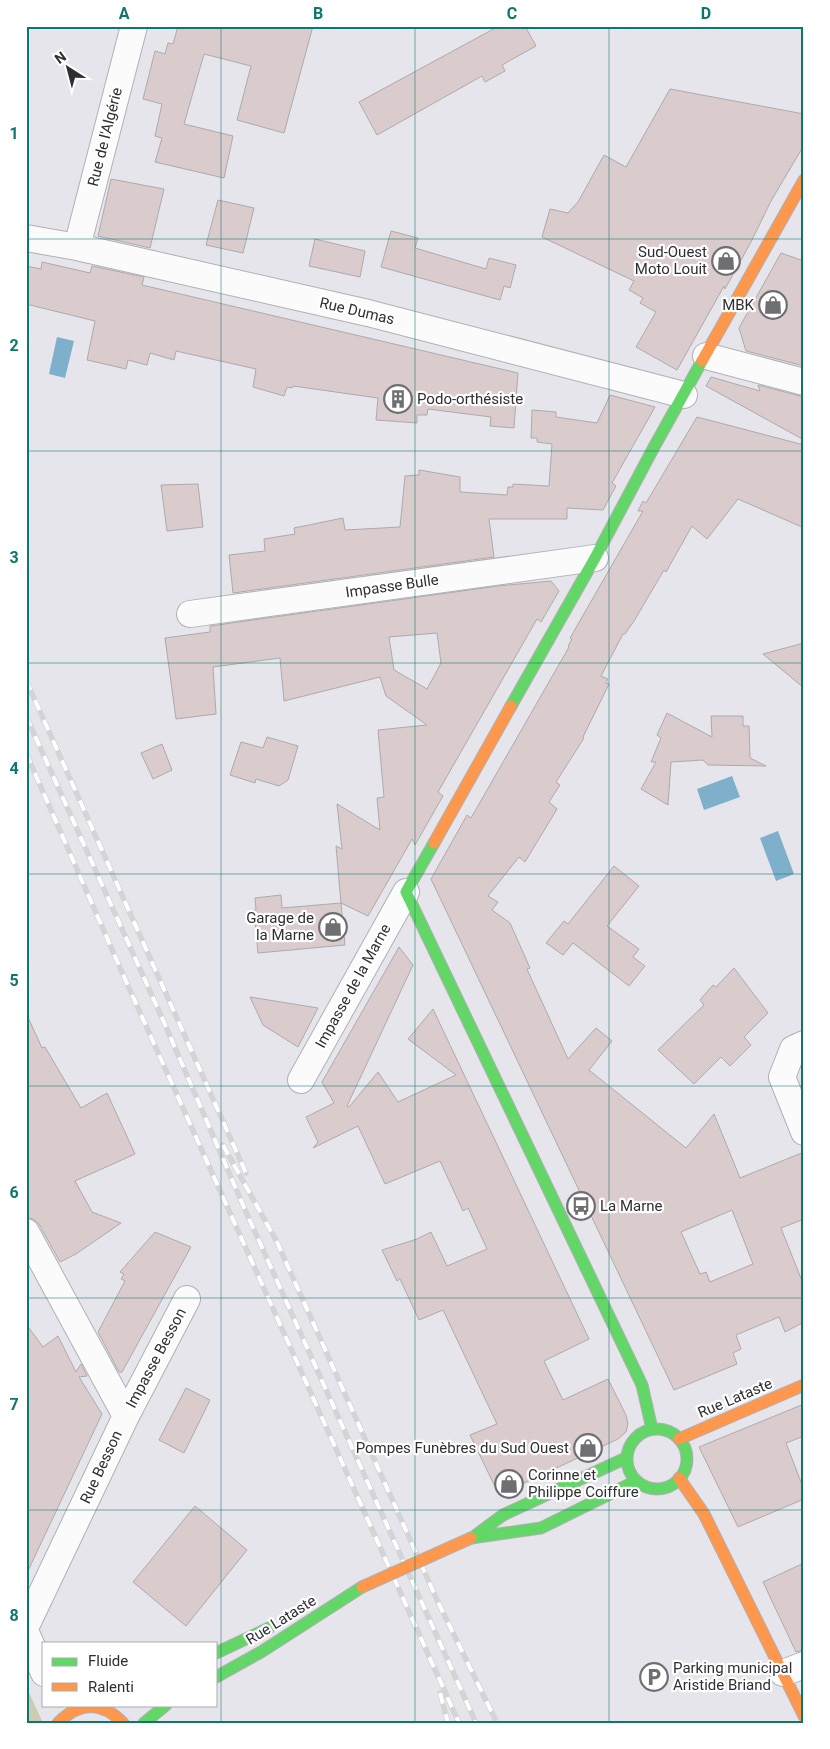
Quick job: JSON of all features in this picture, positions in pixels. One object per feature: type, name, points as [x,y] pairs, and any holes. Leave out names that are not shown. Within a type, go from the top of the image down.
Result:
[{"type":"main road","points":[[652,1429],[642,1385],[406,892],[804,180]]},
{"type":"main road","name":"Rue Lataste","points":[[678,1439],[804,1385]]},
{"type":"main road","points":[[652,1429],[666,1430],[678,1439],[684,1445],[686,1454],[684,1471],[680,1478],[663,1488],[644,1486],[636,1481],[631,1474],[626,1458],[628,1448],[634,1439],[642,1432],[652,1429]]},
{"type":"main road","name":"Rue Lataste","points":[[299,1615],[471,1538],[503,1515],[626,1458]]},
{"type":"main road","points":[[680,1478],[704,1514],[793,1669],[804,1716]]},
{"type":"main road","name":"Rue Lataste","points":[[471,1538],[541,1528],[636,1481]]},
{"type":"main road","name":"Rue Lataste","points":[[218,1676],[261,1652],[362,1587]]},
{"type":"main road","name":"Rue Lataste","points":[[218,1652],[282,1622]]},
{"type":"main road","points":[[60,1714],[83,1706]]},
{"type":"main road","points":[[98,1706],[112,1708],[123,1723]]},
{"type":"main road","points":[[144,1723],[165,1706]]},
{"type":"street","name":"Rue de l'Algérie","points":[[77,247],[134,26]]},
{"type":"street","name":"Rue Dumas","points":[[27,238],[77,247],[368,313],[684,395]]},
{"type":"street","points":[[706,356],[804,382]]},
{"type":"street","name":"Impasse Bulle","points":[[190,614],[594,558]]},
{"type":"street","name":"Impasse de la Marne","points":[[301,1080],[406,892]]},
{"type":"street","points":[[804,1044],[793,1049],[782,1077],[804,1132]]},
{"type":"street","name":"Rue Besson","points":[[26,1232],[126,1416],[26,1626]]},
{"type":"street","name":"Impasse Besson","points":[[126,1416],[187,1299]]},
{"type":"street","points":[[26,1634],[42,1669]]},
{"type":"green space","points":[[26,1686],[43,1723],[26,1723]]},
{"type":"water","points":[[57,337],[74,341],[65,378],[49,374]]},
{"type":"water","points":[[732,776],[740,797],[704,810],[697,789]]},
{"type":"water","points":[[778,831],[794,874],[776,881],[760,838]]},
{"type":"building","points":[[178,26],[313,26],[284,133],[237,120],[251,66],[204,54],[184,124],[233,136],[224,178],[155,162],[162,138],[155,136],[162,104],[143,99],[155,51],[165,54],[168,43],[173,44]]},
{"type":"building","points":[[499,26],[525,26],[536,46],[502,65],[505,71],[485,82],[482,76],[377,135],[359,102]]},
{"type":"building","points":[[670,89],[804,114],[804,145],[771,201],[725,289],[724,286],[677,370],[636,347],[656,312],[640,303],[643,298],[629,290],[634,281],[542,237],[550,209],[568,213],[578,202],[604,155],[626,167]]},
{"type":"building","points":[[111,179],[164,189],[150,248],[98,236]]},
{"type":"building","points":[[218,200],[254,208],[243,253],[206,245]]},
{"type":"building","points":[[391,231],[418,238],[415,248],[486,269],[489,258],[516,265],[510,288],[504,286],[500,300],[381,267]]},
{"type":"building","points":[[315,239],[365,251],[360,277],[309,266]]},
{"type":"building","points":[[781,253],[804,261],[804,366],[746,351],[739,328]]},
{"type":"building","points":[[42,262],[90,273],[92,266],[144,277],[142,285],[518,373],[514,428],[490,426],[491,417],[428,409],[427,415],[417,415],[417,423],[376,420],[378,398],[293,386],[292,388],[287,387],[284,396],[253,387],[256,369],[176,351],[174,360],[150,353],[147,365],[128,360],[126,369],[87,360],[95,321],[26,304],[26,266],[41,269]]},
{"type":"building","points":[[711,377],[760,391],[758,385],[804,397],[804,440],[706,386]]},
{"type":"building","points":[[610,395],[655,407],[612,483],[616,486],[603,510],[567,508],[567,519],[489,519],[494,557],[233,593],[229,555],[265,551],[264,539],[295,534],[294,528],[343,518],[345,530],[400,527],[405,476],[419,475],[419,470],[460,477],[460,492],[507,495],[508,487],[513,487],[513,484],[549,486],[552,444],[537,442],[537,438],[531,438],[532,410],[556,412],[556,417],[597,423]]},
{"type":"building","points":[[697,417],[804,445],[804,528],[738,499],[707,539],[692,526],[666,572],[664,570],[634,621],[625,634],[623,634],[601,676],[608,679],[606,683],[609,684],[584,738],[556,782],[560,785],[549,802],[557,809],[525,862],[519,857],[488,896],[498,902],[492,910],[510,923],[530,968],[527,969],[568,1059],[596,1028],[612,1041],[589,1070],[686,1148],[714,1114],[740,1178],[804,1152],[804,1219],[781,1228],[804,1286],[804,1322],[785,1332],[779,1317],[736,1335],[741,1349],[733,1353],[737,1364],[674,1390],[431,879],[467,815],[471,818],[569,647],[572,639],[570,638],[643,511],[638,511],[643,501],[646,503]],"holes":[[[732,1210],[753,1264],[710,1282],[706,1272],[700,1274],[681,1232]]]},
{"type":"building","points":[[198,484],[203,527],[167,531],[161,485]]},
{"type":"building","points":[[551,581],[559,591],[541,622],[537,619],[438,792],[443,796],[415,845],[412,839],[368,916],[341,903],[336,846],[342,849],[337,804],[380,830],[377,798],[384,797],[378,730],[427,725],[386,696],[380,677],[284,701],[280,658],[213,667],[216,714],[176,719],[165,638],[210,632],[210,626],[498,586]],"holes":[[[437,633],[441,663],[427,689],[394,670],[389,637]]]},
{"type":"building","points":[[804,643],[804,688],[763,654]]},
{"type":"building","points":[[667,713],[712,737],[711,716],[743,716],[743,726],[749,726],[750,758],[766,766],[708,765],[703,760],[671,762],[668,805],[641,789],[656,762],[651,762],[661,738],[657,735]]},
{"type":"building","points":[[267,737],[298,746],[288,780],[279,786],[256,779],[255,783],[230,775],[241,742],[263,748]]},
{"type":"building","points":[[162,744],[172,770],[153,779],[141,753]]},
{"type":"building","points":[[614,866],[639,886],[607,926],[639,949],[633,957],[645,966],[629,986],[573,943],[563,955],[546,943],[564,921],[568,924]]},
{"type":"building","points":[[281,895],[282,908],[341,903],[345,945],[258,953],[254,910],[256,910],[255,898]]},
{"type":"building","points":[[399,947],[413,965],[347,1106],[349,1107],[378,1072],[398,1102],[456,1075],[408,1039],[433,1009],[589,1339],[544,1361],[563,1400],[608,1379],[626,1415],[628,1424],[626,1432],[618,1439],[499,1495],[470,1435],[497,1424],[443,1310],[419,1320],[400,1279],[397,1281],[382,1250],[417,1239],[431,1232],[447,1266],[487,1249],[468,1208],[463,1211],[440,1161],[385,1184],[358,1126],[313,1148],[318,1142],[306,1117],[334,1103],[322,1082]]},
{"type":"building","points":[[734,968],[768,1013],[744,1037],[751,1045],[730,1066],[721,1057],[694,1084],[658,1050],[704,1005],[700,1000],[713,985],[716,987]]},
{"type":"building","points":[[250,997],[318,1008],[298,1047],[263,1025]]},
{"type":"building","points":[[26,1013],[42,1048],[45,1047],[81,1108],[107,1093],[135,1154],[75,1181],[92,1212],[121,1223],[76,1254],[60,1262],[39,1224],[33,1219],[26,1217]]},
{"type":"building","points":[[155,1232],[191,1247],[122,1372],[119,1372],[98,1332],[125,1281],[121,1279],[124,1274],[120,1272]]},
{"type":"building","points":[[26,1324],[43,1347],[58,1336],[76,1372],[81,1364],[87,1376],[79,1377],[102,1414],[26,1575]]},
{"type":"building","points":[[186,1388],[210,1400],[184,1453],[159,1440]]},
{"type":"building","points":[[804,1404],[804,1436],[786,1443],[804,1490],[804,1499],[738,1527],[699,1447]]},
{"type":"building","points":[[195,1506],[247,1550],[186,1626],[133,1582]]},
{"type":"building","points":[[804,1563],[804,1650],[796,1652],[763,1582]]},
{"type":"railway","points":[[26,680],[246,1173]]},
{"type":"railway","points":[[26,716],[163,1020],[246,1212],[476,1723]]},
{"type":"railway","points":[[26,753],[125,979],[459,1723]]},
{"type":"railway","points":[[223,1145],[277,1242],[438,1602],[497,1723]]},
{"type":"railway","points":[[440,1693],[448,1723]]},
{"type":"traffic: fast","points":[[511,706],[595,558],[702,361]]},
{"type":"traffic: fast","points":[[434,843],[406,892],[642,1385],[652,1429]]},
{"type":"traffic: fast","points":[[657,1429],[674,1434],[682,1442],[687,1459],[682,1476],[674,1484],[657,1489],[640,1484],[632,1476],[627,1459],[632,1442],[640,1434],[657,1429]]},
{"type":"traffic: fast","points":[[476,1535],[503,1515],[626,1458]]},
{"type":"traffic: fast","points":[[471,1538],[541,1528],[636,1481]]},
{"type":"traffic: fast","points":[[218,1676],[261,1652],[362,1587]]},
{"type":"traffic: fast","points":[[218,1652],[269,1628]]},
{"type":"traffic: fast","points":[[144,1723],[165,1706]]},
{"type":"traffic: slow","points":[[702,361],[804,180]]},
{"type":"traffic: slow","points":[[434,843],[511,706]]},
{"type":"traffic: slow","points":[[679,1439],[804,1385]]},
{"type":"traffic: slow","points":[[679,1478],[704,1514],[804,1716]]},
{"type":"traffic: slow","points":[[362,1587],[471,1538]]},
{"type":"traffic: slow","points":[[58,1723],[74,1711],[91,1706],[107,1711],[123,1723]]},
{"type":"place","name":"Sud-Ouest Moto Louit","points":[[726,261]]},
{"type":"place","name":"MBK","points":[[773,305]]},
{"type":"place","name":"Podo-orthésiste","points":[[398,399]]},
{"type":"place","name":"Garage de la Marne","points":[[333,927]]},
{"type":"place","name":"La Marne","points":[[581,1206]]},
{"type":"place","name":"Pompes Funèbres du Sud Ouest","points":[[588,1448]]},
{"type":"place","name":"Corinne et Philippe Coiffure","points":[[509,1484]]},
{"type":"place","name":"Parking municipal Aristide Briand","points":[[654,1677]]}]
